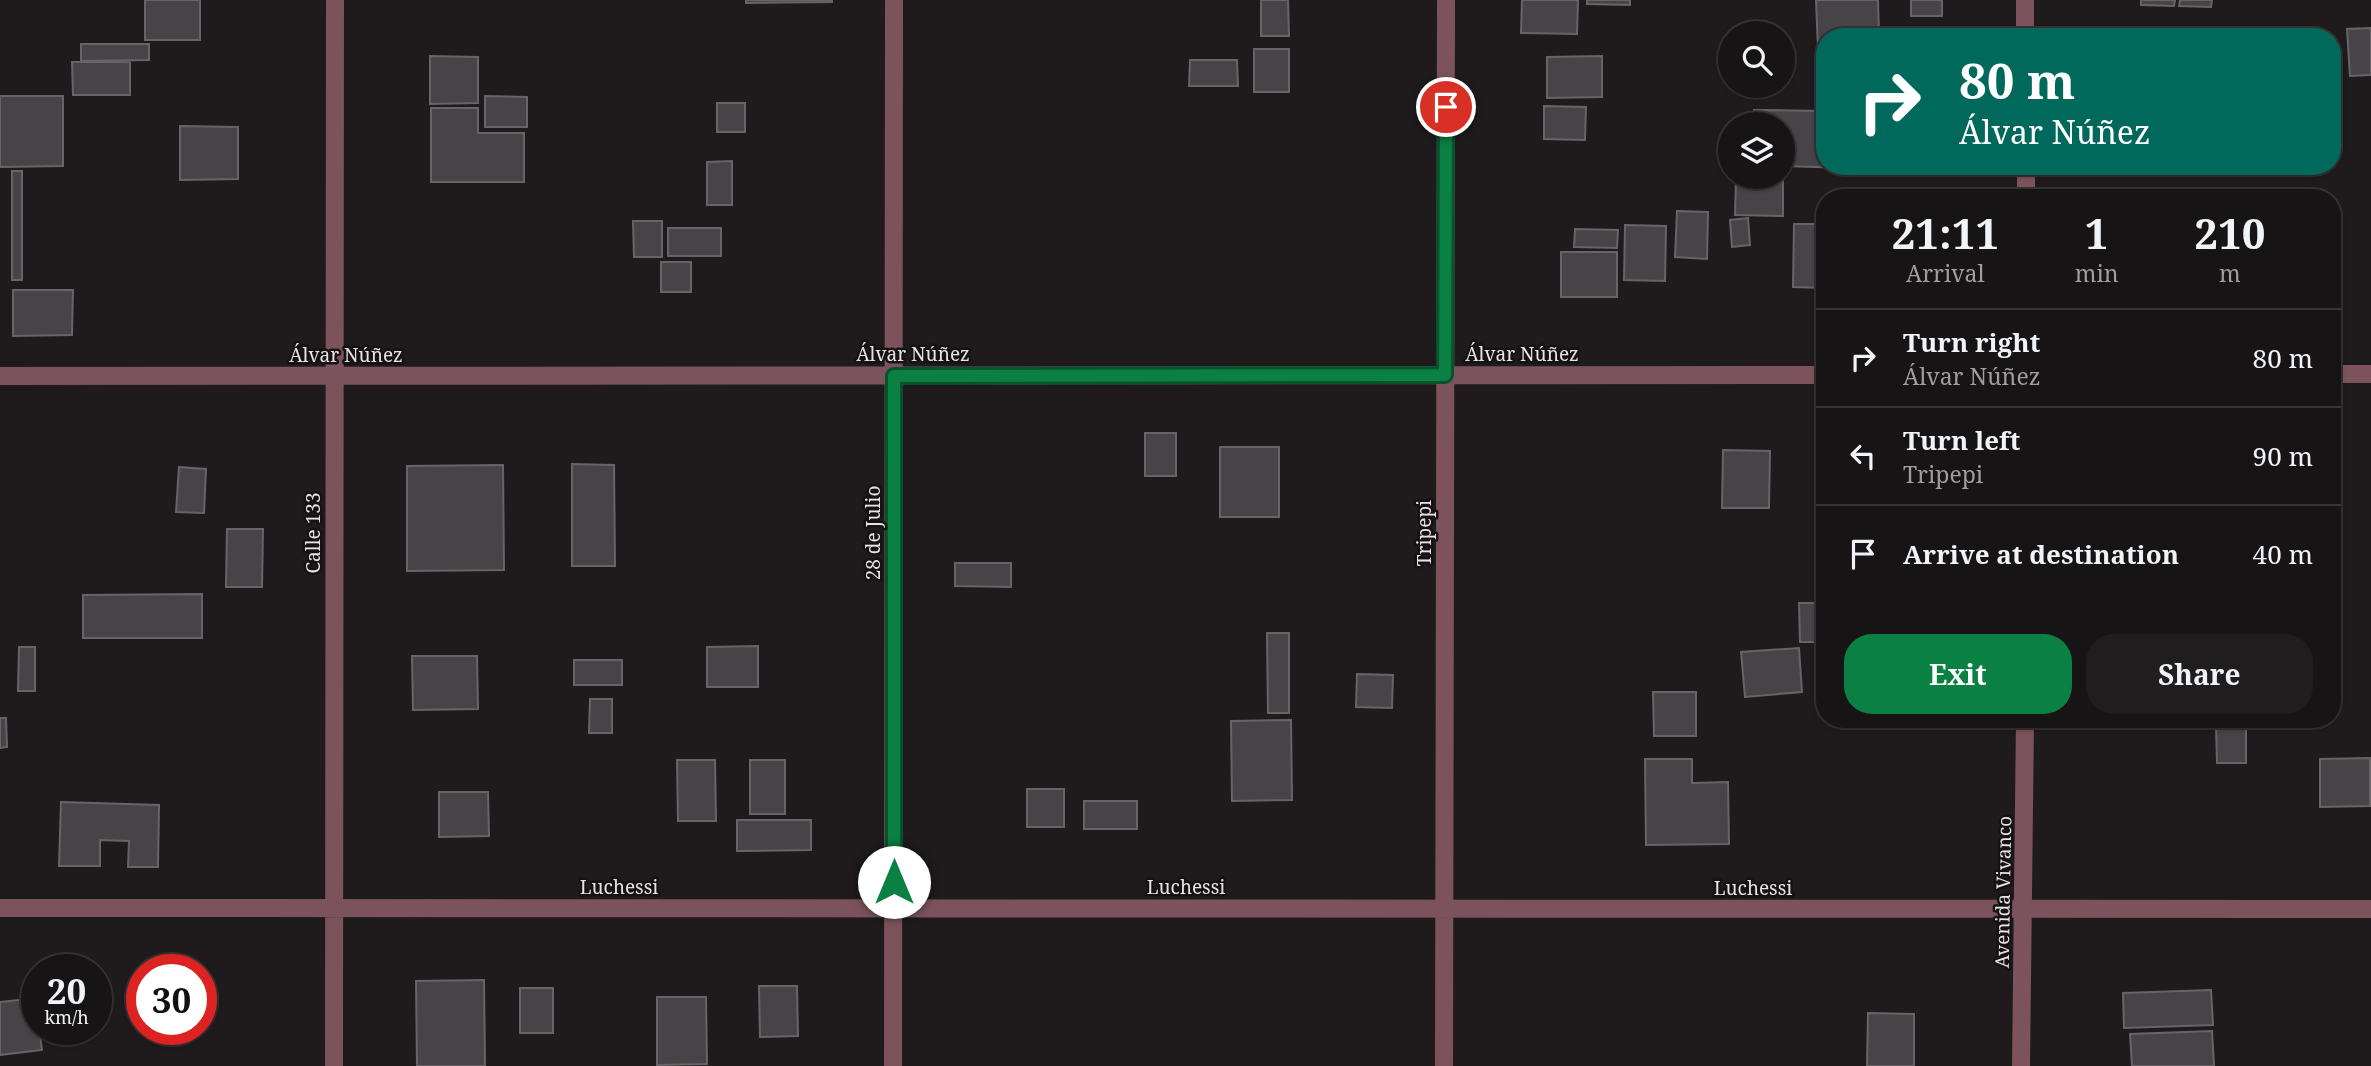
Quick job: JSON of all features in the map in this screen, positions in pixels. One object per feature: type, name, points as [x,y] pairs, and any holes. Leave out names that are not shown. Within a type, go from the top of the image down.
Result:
[{"type":"street","name":"Calle 133","points":[[334,1066],[335,0]]},
{"type":"street","name":"28 de Julio","points":[[893,1066],[894,0]]},
{"type":"street","name":"Tripepi","points":[[1444,1066],[1446,0]]},
{"type":"street","points":[[2025,0],[2025,28]]},
{"type":"street","points":[[2341,374],[2371,374]]},
{"type":"street","name":"Álvar Núñez","points":[[0,376],[1816,375]]},
{"type":"street","name":"Avenida Vivanco","points":[[2021,1066],[2025,910],[2025,728]]},
{"type":"street","name":"Luchessi","points":[[0,908],[2371,909]]},
{"type":"building","points":[[145,0],[200,0],[200,40],[145,40]]},
{"type":"building","points":[[746,0],[832,0],[832,2],[746,3]]},
{"type":"building","points":[[1261,0],[1288,0],[1289,36],[1261,36]]},
{"type":"building","points":[[1522,0],[1578,0],[1577,34],[1521,33]]},
{"type":"building","points":[[1587,0],[1630,0],[1630,5],[1587,4]]},
{"type":"building","points":[[1816,0],[1878,0],[1879,28],[1817,28]]},
{"type":"building","points":[[1911,0],[1942,0],[1942,16],[1911,16]]},
{"type":"building","points":[[2141,0],[2175,0],[2174,6],[2141,5]]},
{"type":"building","points":[[2180,0],[2212,0],[2211,7],[2179,6]]},
{"type":"building","points":[[2371,28],[2371,75],[2350,76],[2347,29]]},
{"type":"building","points":[[81,44],[149,44],[149,60],[81,61]]},
{"type":"building","points":[[1254,49],[1289,49],[1289,92],[1254,92]]},
{"type":"building","points":[[430,56],[478,57],[478,103],[430,104]]},
{"type":"building","points":[[1602,56],[1602,97],[1547,98],[1547,57]]},
{"type":"building","points":[[1190,60],[1237,60],[1238,86],[1189,86]]},
{"type":"building","points":[[72,62],[130,62],[130,95],[73,95]]},
{"type":"building","points":[[0,96],[63,96],[63,166],[0,167]]},
{"type":"building","points":[[485,96],[527,97],[527,127],[485,127]]},
{"type":"building","points":[[717,103],[745,103],[745,132],[717,132]]},
{"type":"building","points":[[1544,106],[1586,107],[1585,140],[1544,139]]},
{"type":"building","points":[[431,108],[478,108],[478,133],[524,133],[524,182],[431,182]]},
{"type":"building","points":[[1754,110],[1816,111],[1816,167],[1795,166],[1795,112]]},
{"type":"building","points":[[180,126],[238,127],[238,179],[180,180]]},
{"type":"building","points":[[732,161],[732,205],[707,205],[707,162]]},
{"type":"building","points":[[12,171],[22,171],[22,280],[12,280]]},
{"type":"building","points":[[1736,189],[1783,189],[1783,216],[1735,215]]},
{"type":"building","points":[[1677,211],[1708,212],[1707,259],[1675,257]]},
{"type":"building","points":[[1748,218],[1750,245],[1732,247],[1730,220]]},
{"type":"building","points":[[633,221],[662,221],[662,257],[634,257]]},
{"type":"building","points":[[1794,224],[1816,224],[1816,288],[1793,287]]},
{"type":"building","points":[[1625,225],[1666,226],[1665,281],[1624,280]]},
{"type":"building","points":[[668,228],[721,228],[721,256],[668,256]]},
{"type":"building","points":[[1575,229],[1618,230],[1617,248],[1574,247]]},
{"type":"building","points":[[1561,252],[1617,252],[1617,297],[1561,297]]},
{"type":"building","points":[[661,262],[691,262],[691,292],[661,292]]},
{"type":"building","points":[[13,290],[73,290],[72,335],[13,336]]},
{"type":"building","points":[[1145,433],[1176,433],[1176,476],[1145,476]]},
{"type":"building","points":[[1220,447],[1279,447],[1279,517],[1220,517]]},
{"type":"building","points":[[1723,450],[1770,451],[1769,508],[1722,508]]},
{"type":"building","points":[[572,464],[614,465],[615,566],[572,566]]},
{"type":"building","points":[[503,465],[504,570],[407,571],[407,466]]},
{"type":"building","points":[[179,467],[206,469],[204,513],[176,512]]},
{"type":"building","points":[[227,529],[263,529],[262,587],[226,587]]},
{"type":"building","points":[[955,563],[1011,563],[1011,587],[955,586]]},
{"type":"building","points":[[202,594],[202,638],[83,638],[83,595]]},
{"type":"building","points":[[1799,603],[1816,603],[1816,642],[1800,642]]},
{"type":"building","points":[[1267,633],[1289,633],[1289,713],[1268,713]]},
{"type":"building","points":[[758,646],[758,687],[707,687],[707,647]]},
{"type":"building","points":[[19,647],[35,647],[35,691],[18,691]]},
{"type":"building","points":[[1799,648],[1802,692],[1745,697],[1741,652]]},
{"type":"building","points":[[412,656],[477,656],[478,709],[413,710]]},
{"type":"building","points":[[574,660],[622,660],[622,685],[574,685]]},
{"type":"building","points":[[1357,674],[1393,675],[1392,708],[1356,707]]},
{"type":"building","points":[[1653,692],[1696,692],[1696,736],[1654,736]]},
{"type":"building","points":[[590,699],[612,699],[612,733],[589,733]]},
{"type":"building","points":[[0,718],[6,718],[7,747],[0,748]]},
{"type":"building","points":[[1291,720],[1292,800],[1232,801],[1231,721]]},
{"type":"building","points":[[2216,728],[2246,728],[2246,763],[2217,763]]},
{"type":"building","points":[[2370,758],[2370,806],[2320,807],[2320,759]]},
{"type":"building","points":[[1645,759],[1692,759],[1692,783],[1728,782],[1729,844],[1646,845]]},
{"type":"building","points":[[677,760],[715,760],[716,821],[678,821]]},
{"type":"building","points":[[750,760],[785,760],[785,814],[750,814]]},
{"type":"building","points":[[1027,789],[1064,789],[1064,827],[1027,827]]},
{"type":"building","points":[[439,792],[488,792],[489,836],[439,837]]},
{"type":"building","points":[[1084,801],[1137,801],[1137,829],[1084,829]]},
{"type":"building","points":[[61,802],[159,805],[158,867],[128,867],[129,841],[100,840],[100,866],[59,866]]},
{"type":"building","points":[[737,820],[811,820],[811,850],[737,851]]},
{"type":"building","points":[[484,980],[485,1066],[417,1066],[416,981]]},
{"type":"building","points":[[759,986],[797,986],[798,1036],[760,1037]]},
{"type":"building","points":[[520,988],[553,988],[553,1033],[520,1033]]},
{"type":"building","points":[[2211,990],[2213,1025],[2124,1028],[2123,993]]},
{"type":"building","points":[[657,997],[706,997],[707,1064],[657,1065]]},
{"type":"building","points":[[21,1000],[21,1045],[41,1045],[42,1050],[0,1055],[0,1002]]},
{"type":"building","points":[[1868,1013],[1914,1014],[1914,1066],[1867,1066]]},
{"type":"building","points":[[2212,1031],[2214,1066],[2132,1066],[2130,1034]]},
{"type":"route","points":[[894,882],[894,376],[1445,375],[1446,107]]}]
